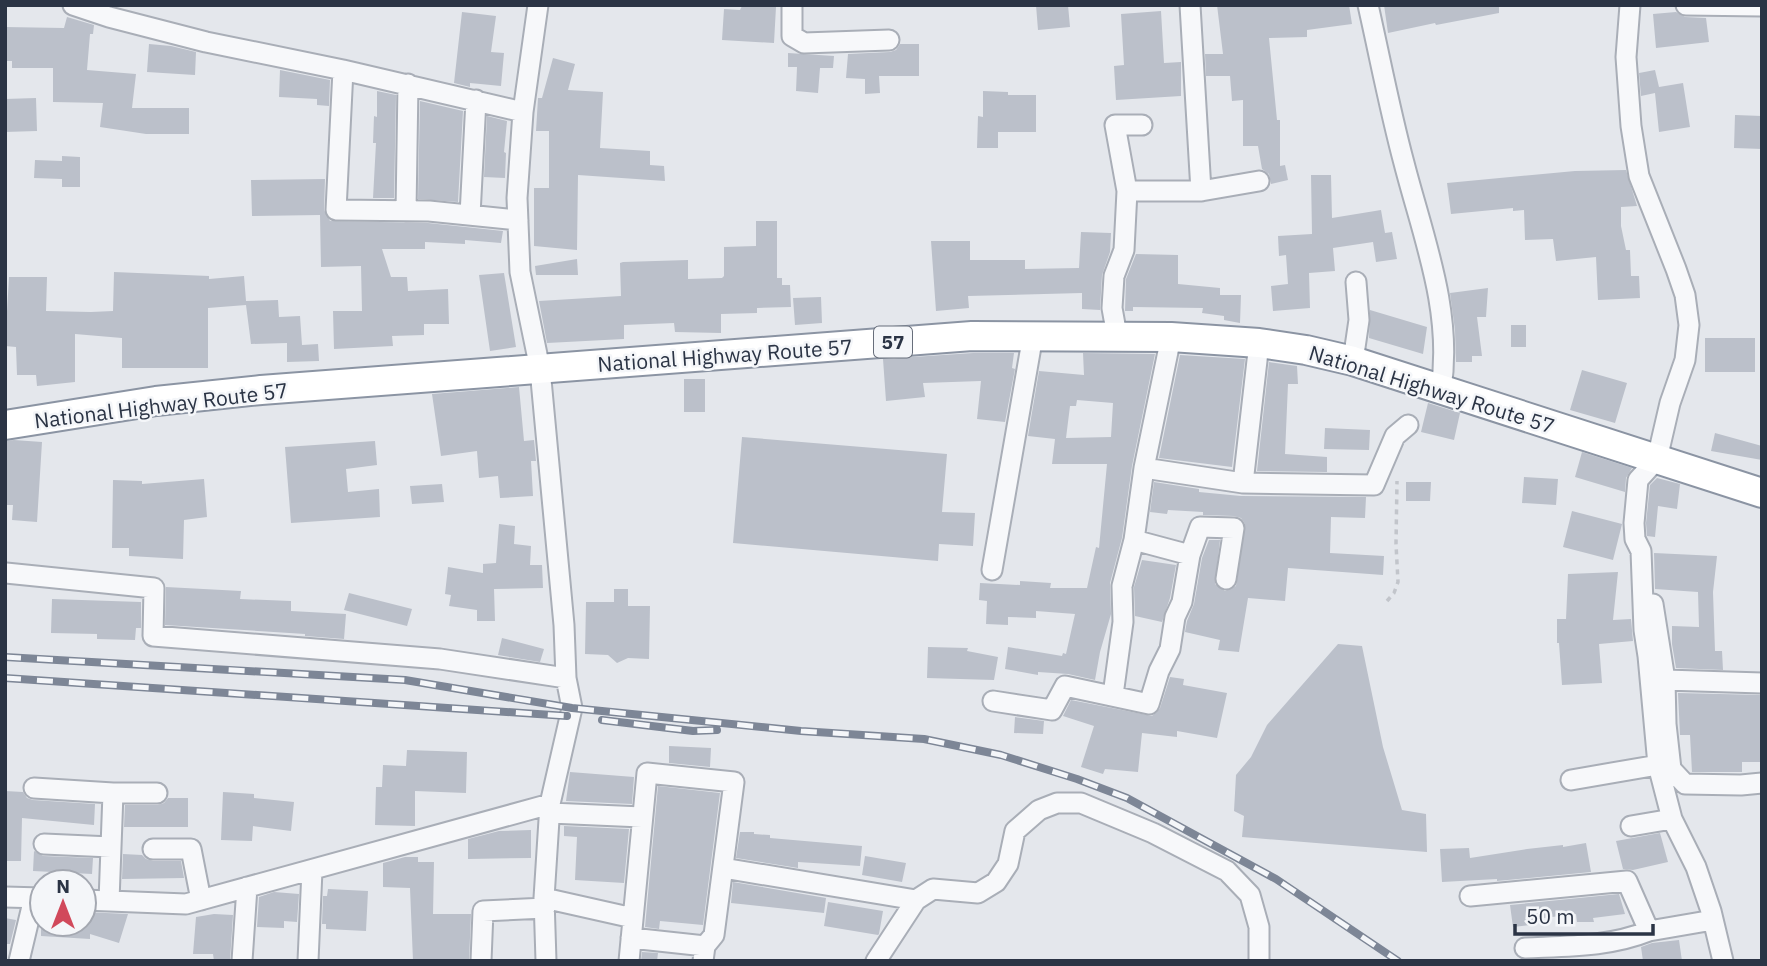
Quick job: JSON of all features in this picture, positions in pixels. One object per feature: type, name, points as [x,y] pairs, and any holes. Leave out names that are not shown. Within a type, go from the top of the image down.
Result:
[{"type":"highway","name":"National Highway Route 57","points":[[5,425],[169,399],[972,336],[1171,337],[1259,343],[1353,361],[1762,493]]},
{"type":"street","points":[[73,5],[206,42],[523,111]]},
{"type":"street","points":[[538,5],[523,111],[517,198],[520,272],[540,369],[564,625],[566,678],[572,708],[550,808],[544,903],[546,961]]},
{"type":"street","points":[[792,5],[792,36],[804,43],[889,40]]},
{"type":"street","points":[[1190,5],[1201,191]]},
{"type":"street","points":[[1368,5],[1402,153],[1436,282],[1445,338],[1441,389]]},
{"type":"street","points":[[1630,5],[1626,57],[1631,126],[1639,176],[1685,295],[1689,325],[1685,360],[1670,403],[1657,459],[1638,480],[1634,523],[1635,540],[1641,551],[1652,596],[1665,680],[1671,769],[1685,784],[1762,783]]},
{"type":"street","points":[[1686,5],[1762,6]]},
{"type":"street","points":[[343,70],[336,210],[406,211],[518,220]]},
{"type":"street","points":[[406,211],[408,84]]},
{"type":"street","points":[[470,215],[476,100]]},
{"type":"street","points":[[1117,336],[1112,308],[1114,276],[1124,250],[1127,191],[1115,125],[1142,125]]},
{"type":"street","points":[[1127,191],[1201,191],[1259,181]]},
{"type":"street","points":[[1353,361],[1359,320],[1356,282]]},
{"type":"street","points":[[992,570],[1033,335]]},
{"type":"street","points":[[1113,695],[1123,622],[1122,586],[1134,540],[1144,468],[1171,337]]},
{"type":"street","points":[[1243,483],[1259,343]]},
{"type":"street","points":[[1144,468],[1243,483],[1374,485],[1395,436],[1408,425]]},
{"type":"street","points":[[993,701],[1052,710],[1065,686],[1149,704],[1159,671],[1170,649],[1190,555],[1200,527],[1234,528],[1226,579]]},
{"type":"street","points":[[1134,540],[1190,555]]},
{"type":"street","points":[[1641,551],[1644,630],[1658,765],[1672,819],[1696,867],[1723,961]]},
{"type":"street","points":[[5,563],[6,573],[154,588],[153,636],[440,659],[566,678]]},
{"type":"street","points":[[1665,680],[1762,683]]},
{"type":"street","points":[[1571,780],[1658,765]]},
{"type":"street","points":[[481,961],[483,911],[544,903],[632,928],[704,953],[715,935],[734,782],[646,773],[642,817],[632,928],[629,961]]},
{"type":"street","points":[[34,788],[157,793]]},
{"type":"street","points":[[109,901],[113,793]]},
{"type":"street","points":[[876,961],[916,900],[933,889],[978,893],[996,882],[1008,864],[1015,831],[1039,810],[1057,803],[1082,803],[1153,833],[1227,871],[1250,895],[1259,927],[1259,961]]},
{"type":"street","points":[[98,901],[186,904],[550,808],[642,817]]},
{"type":"street","points":[[1631,826],[1672,819]]},
{"type":"street","points":[[44,844],[111,847]]},
{"type":"street","points":[[153,849],[191,849],[201,900]]},
{"type":"street","points":[[723,867],[916,900]]},
{"type":"street","points":[[308,961],[312,870]]},
{"type":"street","points":[[1470,896],[1627,881],[1649,931]]},
{"type":"street","points":[[242,961],[247,887]]},
{"type":"street","points":[[5,897],[28,898]]},
{"type":"street","points":[[1525,948],[1600,945],[1626,940],[1649,931],[1713,920]]},
{"type":"street","points":[[19,961],[28,931]]},
{"type":"path","points":[[1387,601],[1398,582],[1397,469]]},
{"type":"building","points":[[1036,5],[1068,5],[1070,27],[1038,30]]},
{"type":"building","points":[[1217,5],[1349,5],[1352,24],[1307,30],[1307,37],[1269,38],[1277,120],[1280,120],[1280,166],[1285,165],[1288,180],[1271,184],[1269,174],[1262,169],[1258,146],[1243,146],[1243,100],[1232,101],[1230,76],[1206,76],[1205,54],[1223,54]]},
{"type":"building","points":[[1384,5],[1499,5],[1499,13],[1388,33]]},
{"type":"building","points":[[742,6],[776,7],[774,43],[722,40],[724,9],[740,10]]},
{"type":"building","points":[[1161,11],[1164,63],[1181,62],[1181,96],[1116,100],[1114,66],[1124,65],[1121,14]]},
{"type":"building","points":[[462,12],[496,16],[491,52],[504,53],[501,86],[470,83],[470,87],[454,83]]},
{"type":"building","points":[[1676,12],[1685,17],[1706,18],[1709,42],[1656,48],[1653,14]]},
{"type":"building","points":[[67,17],[94,25],[93,34],[90,34],[87,70],[136,74],[132,108],[189,108],[189,134],[146,134],[100,127],[103,103],[53,102],[53,68],[12,68],[12,61],[5,61],[5,27],[64,28]]},
{"type":"building","points":[[149,44],[196,52],[195,75],[147,72]]},
{"type":"building","points":[[900,44],[919,44],[919,76],[879,76],[880,93],[865,94],[865,79],[846,78],[848,54],[890,52],[896,50]]},
{"type":"building","points":[[788,53],[834,56],[833,68],[820,68],[818,93],[796,91],[797,67],[788,67]]},
{"type":"building","points":[[553,58],[575,64],[568,90],[603,92],[600,148],[650,151],[650,165],[664,166],[665,181],[578,175],[577,250],[534,246],[534,188],[549,188],[549,131],[536,131],[538,98],[542,98]]},
{"type":"building","points":[[280,70],[330,80],[329,106],[317,105],[317,99],[279,97]]},
{"type":"building","points":[[1655,70],[1659,87],[1683,83],[1690,127],[1659,132],[1655,93],[1641,96],[1639,73]]},
{"type":"building","points":[[377,91],[396,95],[394,198],[373,198]]},
{"type":"building","points":[[983,91],[1008,92],[1008,95],[1036,95],[1036,132],[998,132],[998,148],[977,148],[978,116],[983,117]]},
{"type":"building","points":[[36,98],[37,131],[5,132],[5,99]]},
{"type":"building","points":[[420,101],[463,111],[458,202],[418,199]]},
{"type":"building","points":[[1735,115],[1762,116],[1762,149],[1734,148]]},
{"type":"building","points":[[487,116],[507,121],[505,178],[484,177]]},
{"type":"building","points":[[62,156],[80,157],[80,187],[62,187],[62,179],[34,178],[35,160],[62,161]]},
{"type":"building","points":[[1626,170],[1637,206],[1621,207],[1621,226],[1626,250],[1630,250],[1631,276],[1639,276],[1640,298],[1598,300],[1596,257],[1556,261],[1553,239],[1525,240],[1524,210],[1513,211],[1513,208],[1451,214],[1447,183],[1575,171]]},
{"type":"building","points":[[1311,175],[1331,175],[1332,218],[1381,210],[1385,233],[1392,232],[1397,259],[1376,262],[1373,242],[1333,248],[1335,271],[1309,273],[1310,308],[1273,311],[1271,286],[1288,284],[1286,255],[1279,256],[1278,236],[1312,234]]},
{"type":"building","points":[[325,179],[324,210],[330,221],[428,223],[503,231],[501,243],[465,240],[465,244],[425,242],[425,249],[382,249],[391,277],[407,277],[408,291],[448,289],[449,324],[424,324],[424,335],[392,336],[393,346],[334,349],[333,311],[362,311],[361,266],[321,267],[320,215],[252,216],[251,180]]},
{"type":"building","points":[[756,221],[777,221],[777,278],[782,278],[782,285],[790,285],[791,307],[757,308],[757,313],[721,314],[721,333],[675,332],[674,323],[624,325],[624,339],[547,343],[539,301],[621,296],[620,263],[623,262],[688,260],[688,279],[722,278],[724,247],[756,246]]},
{"type":"building","points":[[1081,232],[1111,233],[1110,252],[1102,275],[1100,310],[1082,309],[1082,293],[968,296],[969,308],[936,311],[931,241],[970,241],[970,260],[1025,260],[1025,269],[1079,268]]},
{"type":"building","points":[[1136,254],[1178,255],[1178,284],[1220,288],[1220,295],[1241,295],[1240,323],[1224,320],[1224,316],[1202,313],[1203,308],[1133,307],[1133,311],[1125,311],[1126,279]]},
{"type":"building","points":[[577,259],[578,275],[536,275],[535,266]]},
{"type":"building","points":[[114,272],[209,276],[209,279],[244,276],[246,301],[278,300],[279,317],[300,316],[302,345],[318,344],[319,361],[287,362],[287,343],[251,344],[246,305],[208,308],[208,368],[122,368],[122,338],[75,334],[75,382],[37,386],[36,375],[17,375],[16,347],[5,346],[9,277],[47,277],[46,311],[113,311]]},
{"type":"building","points":[[504,273],[516,347],[490,351],[479,275]]},
{"type":"building","points":[[1488,288],[1486,317],[1477,317],[1482,356],[1472,356],[1472,362],[1456,362],[1450,293]]},
{"type":"building","points":[[821,297],[822,323],[795,325],[793,298]]},
{"type":"building","points":[[1370,310],[1427,327],[1423,354],[1369,338]]},
{"type":"building","points":[[1511,325],[1526,325],[1526,347],[1511,347]]},
{"type":"building","points":[[1705,338],[1755,338],[1755,372],[1705,372]]},
{"type":"building","points":[[1014,353],[1012,368],[1015,369],[1005,422],[977,419],[981,381],[923,383],[925,397],[886,401],[883,359]]},
{"type":"building","points":[[1083,353],[1155,354],[1132,466],[1122,538],[1110,583],[1111,614],[1095,680],[1068,674],[1038,672],[1038,675],[1005,669],[1008,647],[1062,656],[1063,653],[1066,654],[1075,614],[1036,611],[1036,618],[1008,617],[1008,625],[986,624],[987,601],[979,600],[980,583],[1020,585],[1020,581],[1051,583],[1050,588],[1087,588],[1096,547],[1099,548],[1107,464],[1052,464],[1055,439],[1028,436],[1039,371],[1084,375]],"holes":[[[1077,400],[1113,403],[1111,437],[1066,438],[1070,406],[1076,406]]]},
{"type":"building","points":[[1180,355],[1245,359],[1232,467],[1159,458]]},
{"type":"building","points":[[1269,362],[1297,366],[1298,384],[1288,384],[1285,454],[1327,457],[1327,472],[1257,471]]},
{"type":"building","points":[[1582,370],[1627,383],[1615,423],[1570,410]]},
{"type":"building","points":[[684,379],[705,379],[705,412],[684,412]]},
{"type":"building","points":[[519,387],[524,441],[534,440],[536,461],[531,461],[533,496],[500,498],[498,476],[479,478],[477,451],[441,456],[432,394]]},
{"type":"building","points":[[1428,403],[1460,413],[1454,440],[1421,432]]},
{"type":"building","points":[[1325,428],[1370,430],[1369,450],[1324,449]]},
{"type":"building","points":[[1715,433],[1762,446],[1762,460],[1711,451]]},
{"type":"building","points":[[742,437],[947,454],[942,512],[975,513],[973,546],[939,544],[938,561],[733,543]]},
{"type":"building","points":[[5,441],[42,442],[37,522],[12,520],[13,505],[5,505]]},
{"type":"building","points":[[375,441],[377,465],[346,469],[348,492],[379,489],[380,517],[291,523],[285,447]]},
{"type":"building","points":[[1582,452],[1632,468],[1626,478],[1625,492],[1575,477]]},
{"type":"building","points":[[1524,477],[1558,479],[1556,505],[1522,503]]},
{"type":"building","points":[[1657,478],[1680,484],[1677,509],[1658,506],[1655,537],[1647,536],[1646,523],[1650,485]]},
{"type":"building","points":[[204,479],[207,517],[184,520],[183,559],[129,556],[129,548],[112,548],[113,480],[142,481],[142,484]]},
{"type":"building","points":[[1154,482],[1199,489],[1199,492],[1241,496],[1366,497],[1365,518],[1331,517],[1330,553],[1384,556],[1383,575],[1288,568],[1285,601],[1248,598],[1239,652],[1218,650],[1220,640],[1185,632],[1187,621],[1194,604],[1202,558],[1209,540],[1220,540],[1215,584],[1225,591],[1236,586],[1245,524],[1241,518],[1234,516],[1203,515],[1203,512],[1150,512]]},
{"type":"building","points":[[1406,482],[1431,482],[1430,501],[1406,501]]},
{"type":"building","points":[[442,484],[444,502],[412,504],[410,486]]},
{"type":"building","points":[[1572,511],[1622,524],[1613,560],[1563,547]]},
{"type":"building","points":[[499,524],[515,526],[514,544],[531,546],[530,565],[542,565],[543,588],[494,589],[495,621],[477,621],[477,610],[449,606],[451,595],[445,594],[448,567],[483,573],[483,564],[496,563]]},
{"type":"building","points":[[1654,553],[1717,556],[1713,592],[1715,651],[1722,651],[1723,670],[1676,668],[1672,626],[1699,627],[1698,592],[1655,589]]},
{"type":"building","points":[[1142,560],[1176,565],[1162,622],[1135,616],[1134,587]]},
{"type":"building","points":[[1618,572],[1613,620],[1631,619],[1633,641],[1599,644],[1602,683],[1562,685],[1557,619],[1566,619],[1568,574]]},
{"type":"building","points":[[166,587],[241,591],[240,599],[291,601],[291,611],[346,614],[344,639],[165,625]]},
{"type":"building","points":[[614,589],[628,589],[628,606],[650,606],[649,659],[628,658],[617,663],[608,655],[585,654],[586,602],[614,602]]},
{"type":"building","points":[[349,593],[412,609],[407,626],[344,610]]},
{"type":"building","points":[[52,599],[141,602],[141,628],[136,628],[135,640],[97,639],[97,634],[51,633]]},
{"type":"building","points":[[502,638],[544,649],[540,662],[498,655]]},
{"type":"building","points":[[1338,644],[1362,646],[1383,747],[1402,810],[1426,814],[1427,852],[1242,837],[1244,816],[1234,811],[1236,775],[1251,757],[1267,725]]},
{"type":"building","points":[[928,647],[968,648],[967,651],[998,657],[994,680],[927,678]]},
{"type":"building","points":[[1170,677],[1184,679],[1183,685],[1227,693],[1217,738],[1177,731],[1177,737],[1142,733],[1138,772],[1105,769],[1103,774],[1081,767],[1094,726],[1063,716],[1071,700],[1152,716],[1160,708]]},
{"type":"building","points":[[1678,693],[1762,695],[1762,762],[1742,762],[1742,772],[1692,772],[1690,735],[1680,735]]},
{"type":"building","points":[[1015,717],[1044,721],[1043,734],[1014,733]]},
{"type":"building","points":[[669,746],[711,748],[710,767],[669,763]]},
{"type":"building","points":[[407,750],[467,752],[466,793],[415,791],[415,826],[375,825],[376,787],[382,787],[383,765],[406,766]]},
{"type":"building","points":[[570,772],[634,777],[632,804],[566,801]]},
{"type":"building","points":[[658,786],[720,793],[703,925],[660,921],[659,929],[645,927]]},
{"type":"building","points":[[5,791],[23,792],[27,798],[33,800],[95,804],[94,825],[22,818],[21,861],[5,861]]},
{"type":"building","points":[[223,792],[254,794],[254,798],[294,802],[291,831],[253,826],[252,841],[221,840]]},
{"type":"building","points":[[168,798],[188,798],[188,827],[124,827],[125,805],[158,805]]},
{"type":"building","points":[[564,826],[629,829],[624,883],[575,880],[577,837],[564,836]]},
{"type":"building","points":[[531,830],[531,858],[468,859],[468,839],[499,831]]},
{"type":"building","points":[[740,832],[770,835],[770,838],[862,846],[860,866],[798,862],[798,868],[736,858]]},
{"type":"building","points":[[1660,833],[1668,862],[1633,870],[1623,869],[1616,841]]},
{"type":"building","points":[[1586,843],[1591,872],[1497,881],[1442,882],[1440,849],[1469,848],[1470,858]]},
{"type":"building","points":[[34,851],[43,856],[93,858],[92,868],[33,868]]},
{"type":"building","points":[[123,854],[142,855],[153,861],[181,861],[184,878],[122,879]]},
{"type":"building","points":[[865,856],[906,863],[902,882],[862,875]]},
{"type":"building","points":[[405,857],[418,857],[418,862],[434,862],[433,914],[471,914],[469,961],[413,961],[410,888],[383,887],[383,863]]},
{"type":"building","points":[[733,882],[826,898],[824,913],[731,903]]},
{"type":"building","points":[[328,889],[368,891],[366,931],[326,929],[326,924],[322,924],[323,896],[327,896]]},
{"type":"building","points":[[274,892],[299,894],[297,922],[284,921],[284,928],[257,927],[259,897]]},
{"type":"building","points":[[1619,894],[1625,914],[1593,918],[1594,922],[1577,922],[1576,914],[1536,919],[1537,924],[1513,927],[1510,905]]},
{"type":"building","points":[[828,902],[883,911],[879,934],[824,926]]},
{"type":"building","points":[[98,913],[128,914],[119,943],[98,936]]},
{"type":"building","points":[[233,915],[230,961],[214,961],[213,954],[193,954],[196,917]]},
{"type":"building","points":[[5,918],[16,920],[10,944],[5,944]]},
{"type":"building","points":[[1679,940],[1682,961],[1643,961],[1641,947]]},
{"type":"building","points":[[642,952],[658,953],[657,961],[641,961]]},
{"type":"railway","points":[[5,657],[405,680],[572,708],[801,731],[924,739],[1001,755],[1127,798],[1276,879],[1398,961]]},
{"type":"railway","points":[[5,678],[567,716]]},
{"type":"railway","points":[[602,720],[693,731],[717,730]]}]
